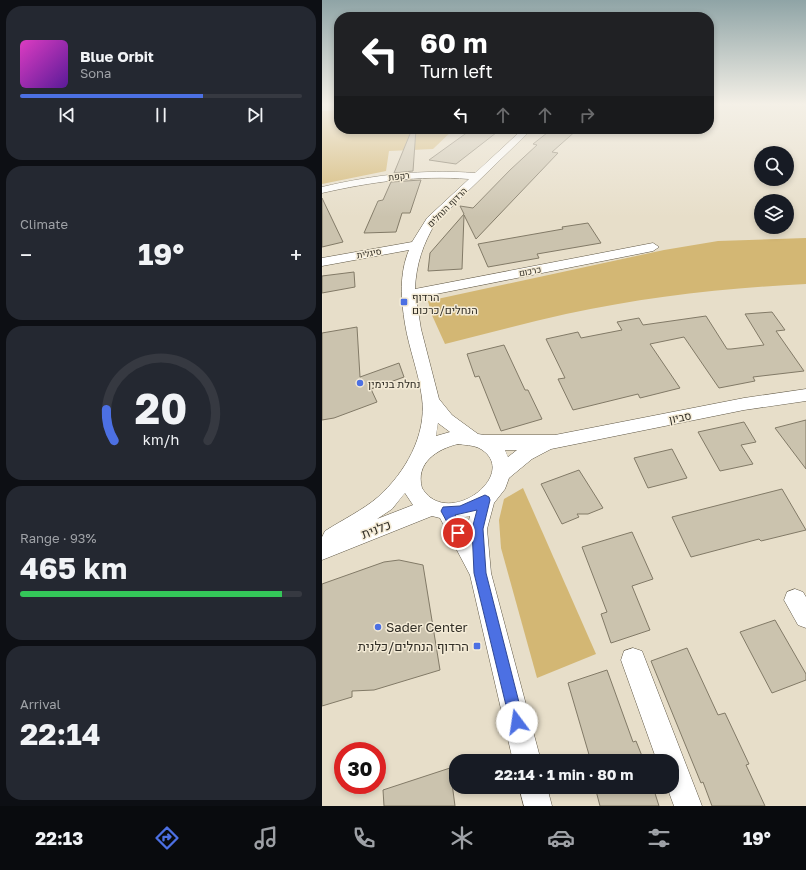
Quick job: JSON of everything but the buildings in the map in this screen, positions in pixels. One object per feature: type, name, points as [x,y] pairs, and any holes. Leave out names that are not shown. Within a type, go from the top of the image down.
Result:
[{"type":"street","name":"הרדוף הנחלים","points":[[423,452],[429,428],[431,400],[409,313],[407,281],[411,259],[420,236],[431,220],[514,142]]},
{"type":"street","name":"רקפת","points":[[322,190],[406,175],[446,173],[477,176]]},
{"type":"street","name":"סיגלית","points":[[322,262],[416,245]]},
{"type":"street","name":"כרכום","points":[[408,295],[653,247]]},
{"type":"street","name":"סביון","points":[[478,440],[521,443],[555,442],[744,404],[806,395]]},
{"type":"street","name":"הרדוף הנחלים","points":[[431,400],[446,420],[478,440]]},
{"type":"street","points":[[458,437],[478,440],[495,450],[502,460],[503,472],[500,482],[494,492],[485,500],[460,510],[439,509],[421,502],[414,494],[410,474],[415,462],[423,452],[434,445],[458,437]]},
{"type":"street","name":"סביון","points":[[503,472],[525,454],[555,442]]},
{"type":"street","name":"כלנית","points":[[322,545],[385,503],[410,474]]},
{"type":"street","points":[[485,500],[477,529],[480,573],[525,754]]},
{"type":"street","points":[[439,509],[480,573]]},
{"type":"street","name":"כלנית","points":[[322,550],[439,509]]},
{"type":"street","points":[[633,660],[668,754]]},
{"type":"street","points":[[679,782],[688,806]]},
{"type":"street","points":[[535,794],[538,806]]},
{"type":"shaded area","points":[[322,142],[441,142],[433,149],[389,151],[386,171],[322,184]]},
{"type":"shaded area","points":[[806,238],[806,284],[745,288],[655,298],[551,317],[445,344],[431,313],[428,301],[664,250],[718,241]]},
{"type":"shaded area","points":[[523,488],[596,654],[537,678],[501,548],[499,520],[504,499]]},
{"type":"place","name":"הרדוף הנחלים/כרכום","points":[[404,302]]},
{"type":"place","name":"נחלת בנימין","points":[[360,383]]},
{"type":"place","name":"Sader Center","points":[[378,627]]},
{"type":"place","name":"הרדוף הנחלים/כלנית","points":[[477,646]]},
{"type":"route","points":[[458,533],[447,511],[460,510],[485,500],[477,529],[480,573],[517,722]]}]
